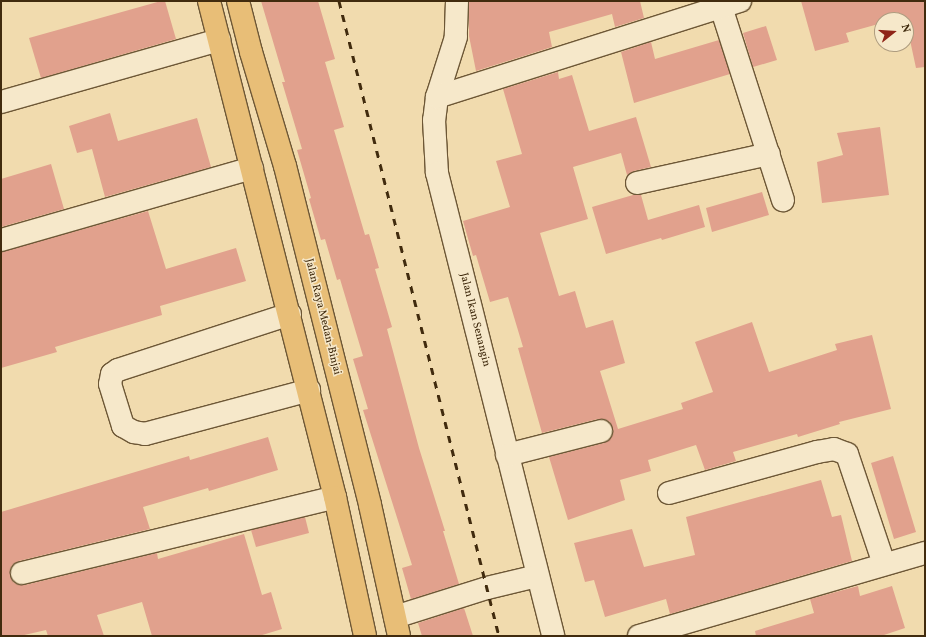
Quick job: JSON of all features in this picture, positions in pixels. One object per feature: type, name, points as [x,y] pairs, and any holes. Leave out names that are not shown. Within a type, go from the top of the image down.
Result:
[{"type":"main road","points":[[209,1],[290,314],[335,497],[365,636]]},
{"type":"main road","name":"Jalan Raya Medan-Binjai","points":[[238,1],[284,166],[370,505],[397,626]]},
{"type":"main road","points":[[221,50],[251,52]]},
{"type":"street","name":"Jalan Ikan Senangin","points":[[457,1],[456,37],[437,96],[434,120],[437,173],[553,636]]},
{"type":"street","points":[[437,96],[731,4],[769,154],[783,200]]},
{"type":"street","points":[[1,102],[221,50]]},
{"type":"street","points":[[637,183],[769,154]]},
{"type":"street","points":[[1,240],[252,168]]},
{"type":"street","points":[[290,314],[118,370],[112,374],[110,384],[123,426],[134,432],[145,434],[308,390]]},
{"type":"street","points":[[507,455],[600,431]]},
{"type":"street","points":[[669,493],[817,452],[834,449],[847,454],[884,564]]},
{"type":"street","points":[[22,573],[335,497]]},
{"type":"street","points":[[640,636],[925,553]]},
{"type":"street","points":[[397,626],[487,588],[537,576]]},
{"type":"building","points":[[165,1],[176,39],[41,78],[29,38]]},
{"type":"building","points":[[261,1],[318,1],[335,59],[325,62],[344,127],[334,130],[365,235],[369,234],[379,268],[375,269],[392,327],[387,329],[419,448],[445,531],[443,531],[459,584],[411,599],[402,568],[412,565],[363,410],[368,409],[353,359],[363,356],[340,279],[337,280],[325,239],[321,240],[309,199],[311,198],[297,150],[302,149],[282,82],[285,82]]},
{"type":"building","points":[[469,1],[640,1],[644,18],[615,27],[612,14],[549,32],[552,47],[476,71],[469,36]]},
{"type":"building","points":[[801,1],[925,1],[925,67],[916,68],[913,52],[914,52],[914,12],[874,12],[874,25],[846,33],[849,42],[815,51]]},
{"type":"building","points":[[766,26],[777,60],[753,67],[743,33]]},
{"type":"building","points":[[719,40],[730,74],[634,103],[621,52],[651,42],[655,59]]},
{"type":"building","points":[[558,72],[559,79],[572,75],[589,131],[636,117],[651,167],[634,171],[627,175],[621,153],[573,167],[588,219],[540,233],[559,296],[575,291],[586,328],[613,320],[625,363],[600,371],[618,429],[683,409],[681,403],[713,392],[695,342],[752,322],[769,372],[837,350],[835,344],[872,335],[891,409],[839,422],[840,424],[798,437],[797,434],[733,452],[736,461],[705,470],[696,445],[648,460],[651,471],[620,480],[625,500],[568,520],[549,457],[604,443],[613,435],[613,428],[610,422],[605,419],[598,419],[542,433],[518,348],[523,347],[508,297],[490,302],[476,255],[473,256],[463,221],[510,207],[496,161],[522,154],[503,89]]},
{"type":"building","points":[[110,113],[118,141],[197,118],[211,167],[105,197],[92,149],[77,153],[69,126]]},
{"type":"building","points":[[880,127],[889,195],[822,203],[817,162],[843,155],[837,133]]},
{"type":"building","points":[[51,164],[64,209],[1,227],[1,179]]},
{"type":"building","points":[[762,192],[769,215],[712,232],[706,208]]},
{"type":"building","points":[[633,195],[641,195],[648,220],[699,205],[705,227],[662,240],[661,238],[606,254],[592,207]]},
{"type":"building","points":[[148,211],[166,269],[236,248],[246,281],[160,306],[162,315],[55,347],[57,352],[1,368],[1,252]]},
{"type":"building","points":[[268,437],[278,470],[209,491],[208,488],[143,507],[150,529],[19,561],[13,564],[10,569],[10,576],[13,582],[18,585],[25,585],[157,553],[158,559],[244,534],[262,595],[271,592],[282,629],[259,636],[152,636],[142,602],[97,615],[104,636],[48,636],[46,630],[20,636],[1,636],[1,512],[189,456],[190,460]]},
{"type":"building","points":[[893,456],[916,532],[894,539],[871,463]]},
{"type":"building","points":[[821,480],[832,517],[841,515],[852,561],[670,614],[666,599],[605,617],[594,580],[585,582],[574,543],[632,529],[644,567],[695,555],[686,517]]},
{"type":"building","points":[[305,517],[309,533],[256,547],[251,530]]},
{"type":"building","points":[[858,586],[860,596],[892,586],[905,628],[881,636],[756,636],[755,631],[814,613],[810,599]]},
{"type":"building","points":[[464,608],[473,636],[422,636],[418,623]]},
{"type":"railway","points":[[339,1],[499,636]]}]
